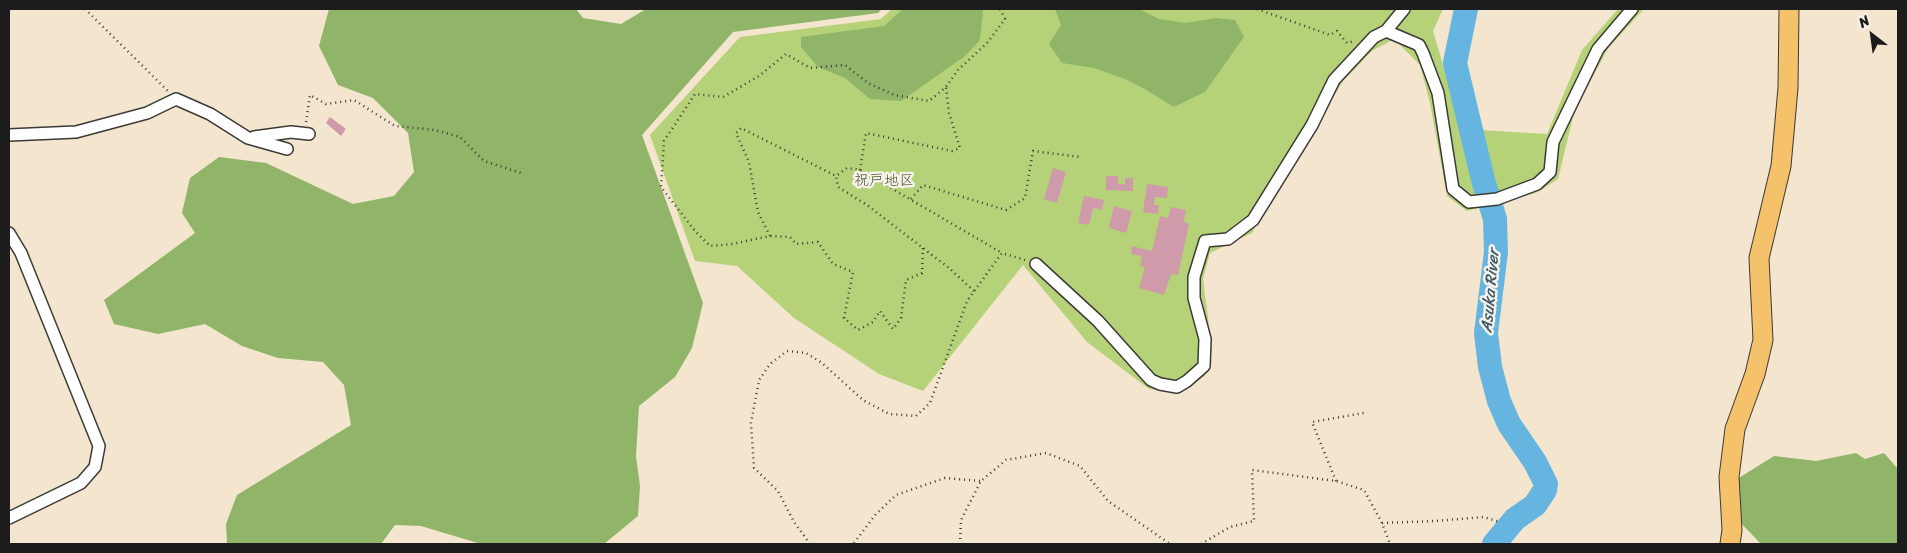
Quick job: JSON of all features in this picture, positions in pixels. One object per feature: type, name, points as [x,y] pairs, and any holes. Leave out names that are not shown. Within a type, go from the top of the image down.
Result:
[{"type":"main road","points":[[1730,544],[1732,530],[1729,477],[1735,429],[1755,374],[1763,340],[1759,258],[1781,166],[1788,88],[1789,9]]},
{"type":"street","points":[[1036,264],[1098,321],[1151,380],[1160,384],[1177,387],[1187,381],[1204,366],[1205,339],[1194,298],[1194,277],[1205,241],[1228,239],[1253,220],[1312,125],[1334,80],[1374,37],[1386,31],[1404,9]]},
{"type":"street","points":[[1386,31],[1419,44],[1424,53],[1438,93],[1453,189],[1469,202],[1497,199],[1538,184],[1550,172],[1553,142],[1598,49],[1632,9]]},
{"type":"street","points":[[9,135],[76,132],[147,113],[176,100],[210,114],[248,138],[287,149]]},
{"type":"street","points":[[248,138],[291,132],[307,134]]},
{"type":"street","points":[[9,233],[21,254],[100,446],[95,467],[81,483],[9,518]]},
{"type":"path","points":[[85,9],[176,100]]},
{"type":"path","points":[[923,248],[922,273],[906,280],[901,318],[893,329],[880,311],[873,322],[858,330],[844,318],[853,272],[833,264],[818,242],[796,244],[790,236],[770,236],[732,244],[710,246],[695,231],[661,187],[664,140],[695,94],[723,97],[759,76],[786,54],[810,68],[845,65],[868,83],[894,95],[929,101],[946,87],[958,70],[988,42],[1006,19],[1000,9]]},
{"type":"path","points":[[1257,9],[1330,35],[1337,31],[1347,43],[1374,37]]},
{"type":"path","points":[[860,170],[866,133],[952,151],[960,148],[949,113],[946,87]]},
{"type":"path","points":[[307,134],[310,95],[326,104],[354,100],[395,126],[435,130],[460,137],[484,161],[521,173]]},
{"type":"path","points":[[770,236],[758,212],[750,162],[736,133],[740,128],[836,176]]},
{"type":"path","points":[[911,199],[923,185],[1006,210],[1025,198],[1033,150],[1081,157]]},
{"type":"path","points":[[836,176],[847,168],[860,170],[1002,252],[1036,264]]},
{"type":"path","points":[[836,176],[838,187],[867,205],[948,268],[974,291]]},
{"type":"path","points":[[810,544],[794,522],[778,491],[754,468],[751,423],[759,380],[770,364],[787,352],[806,353],[822,363],[863,400],[889,414],[916,416],[930,403],[967,301],[1002,252]]},
{"type":"path","points":[[1336,481],[1312,422],[1364,413]]},
{"type":"path","points":[[960,544],[961,520],[981,481],[1006,460],[1046,453],[1080,466],[1108,501],[1170,544]]},
{"type":"path","points":[[1201,544],[1230,527],[1254,521],[1252,470],[1336,481],[1364,490],[1382,523],[1390,544]]},
{"type":"path","points":[[854,543],[876,514],[896,495],[945,478],[981,481]]},
{"type":"path","points":[[1382,523],[1484,517],[1499,522]]},
{"type":"green space","points":[[329,9],[576,9],[583,18],[621,24],[646,9],[882,9],[878,13],[733,32],[642,135],[703,303],[692,348],[675,377],[639,406],[636,456],[640,486],[638,516],[604,544],[481,544],[421,526],[395,525],[381,544],[227,544],[226,524],[237,495],[351,425],[344,385],[323,362],[278,358],[242,346],[205,324],[158,334],[114,324],[104,300],[195,233],[182,213],[190,178],[219,157],[266,163],[353,204],[394,196],[414,172],[408,133],[373,98],[338,85],[319,46]]},
{"type":"green space","name":"祝戸地区","points":[[892,9],[1443,9],[1433,31],[1462,129],[1547,134],[1582,50],[1618,9],[1644,9],[1609,47],[1575,109],[1558,179],[1536,193],[1467,211],[1447,196],[1430,103],[1420,65],[1394,39],[1372,51],[1343,81],[1252,233],[1210,253],[1203,279],[1212,349],[1205,376],[1180,392],[1149,389],[1087,342],[1023,265],[923,391],[879,374],[794,318],[737,266],[695,261],[650,135],[740,37],[881,19]]},
{"type":"green space","points":[[903,9],[983,9],[980,40],[965,56],[901,101],[870,99],[845,78],[818,67],[801,47],[801,37],[884,26]]},
{"type":"green space","points":[[1055,9],[1139,9],[1159,19],[1185,23],[1216,18],[1235,20],[1244,37],[1205,92],[1174,107],[1125,79],[1094,68],[1062,63],[1049,44],[1061,25]]},
{"type":"green space","points":[[1856,453],[1865,459],[1884,453],[1898,469],[1898,544],[1761,544],[1738,520],[1734,481],[1774,456],[1816,461]]},
{"type":"building","points":[[330,117],[346,129],[341,136],[326,123]]},
{"type":"building","points":[[1053,168],[1066,172],[1057,203],[1044,199]]},
{"type":"building","points":[[1106,176],[1118,176],[1118,184],[1125,184],[1125,178],[1133,178],[1133,191],[1106,190]]},
{"type":"building","points":[[1147,184],[1168,187],[1167,198],[1155,197],[1154,205],[1159,205],[1158,214],[1143,212]]},
{"type":"building","points":[[1084,196],[1104,200],[1102,210],[1093,208],[1089,225],[1078,223]]},
{"type":"building","points":[[1114,206],[1132,211],[1126,233],[1109,228]]},
{"type":"building","points":[[1171,207],[1186,210],[1184,222],[1189,224],[1178,275],[1171,274],[1164,295],[1139,288],[1145,267],[1140,266],[1142,256],[1131,254],[1132,246],[1152,251],[1160,216],[1168,218]]},
{"type":"waterway","name":"Asuka River","points":[[1466,9],[1455,63],[1483,180],[1495,219],[1496,252],[1486,333],[1490,367],[1499,401],[1509,424],[1535,462],[1546,484],[1545,490],[1535,505],[1515,519],[1494,544]]}]
